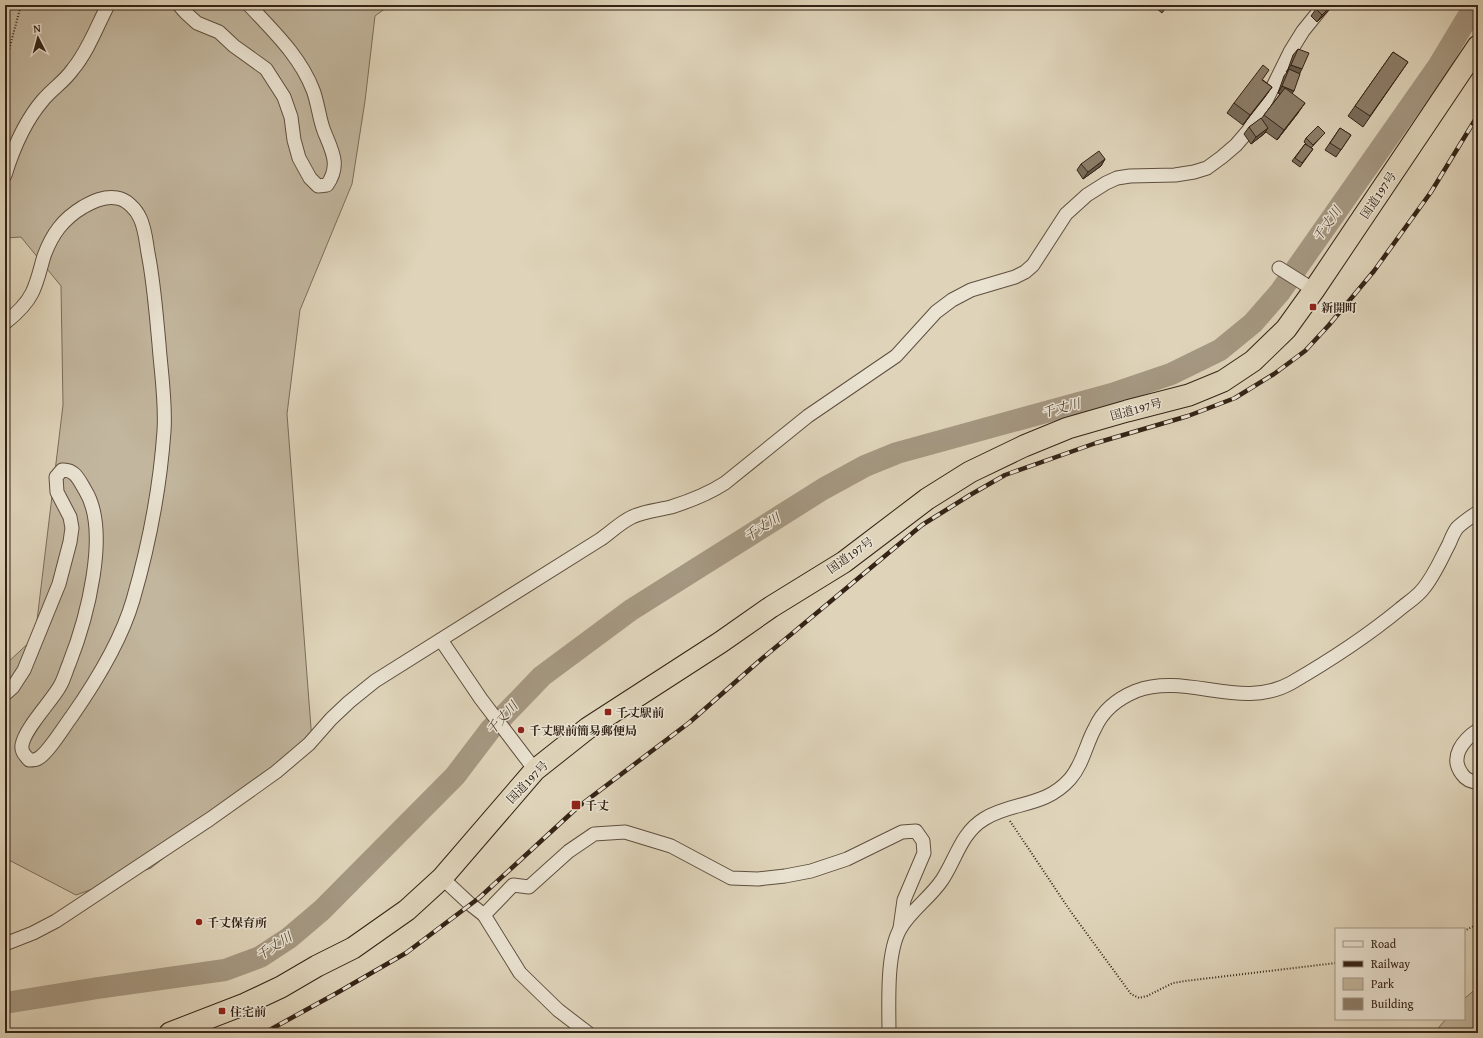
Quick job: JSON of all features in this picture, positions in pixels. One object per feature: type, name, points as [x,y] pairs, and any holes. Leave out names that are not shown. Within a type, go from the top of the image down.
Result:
[{"type":"highway","name":"国道197号","points":[[170,1033],[246,1004],[353,948],[407,910],[442,878],[535,770],[588,728],[771,607],[844,562],[927,499],[970,472],[1024,446],[1068,428],[1189,395],[1223,381],[1253,361],[1281,334],[1309,287],[1478,46]]},
{"type":"street","points":[[5,175],[10,159],[24,128],[43,100],[73,70],[81,59],[108,5]]},
{"type":"street","points":[[179,5],[197,23],[219,32],[234,46],[266,69],[284,97],[291,117],[294,140],[299,158],[310,178],[318,186],[327,185],[333,177],[335,166],[334,155],[324,130],[313,90],[303,68],[288,47],[249,5]]},
{"type":"street","points":[[5,944],[56,922],[210,819],[296,756],[309,744],[330,719],[375,681],[601,539],[630,518],[640,514],[670,507],[710,493],[725,483],[808,416],[896,356],[936,312],[952,300],[971,290],[1015,277],[1025,272],[1033,265],[1066,214],[1087,195],[1117,178],[1130,176],[1175,175],[1207,168],[1236,145],[1261,112],[1290,52],[1303,31],[1324,5]]},
{"type":"street","points":[[5,323],[14,316],[31,295],[39,277],[44,256],[54,234],[61,224],[73,213],[91,202],[104,198],[118,198],[128,203],[140,216],[145,233],[153,281],[164,407],[162,446],[155,500],[145,557],[132,603],[122,630],[87,693],[53,743],[39,759],[29,760],[22,752],[22,744],[27,732],[60,685],[76,646],[85,616],[92,582],[97,540],[94,510],[86,492],[74,473],[68,469],[62,470],[56,477],[57,492],[70,517],[72,528],[70,542],[58,584],[24,670],[13,687],[5,694]]},
{"type":"street","points":[[1280,268],[1309,287]]},
{"type":"street","points":[[889,1033],[891,959],[893,944],[900,930],[912,914],[944,878],[962,841],[973,828],[984,819],[1002,810],[1037,801],[1062,787],[1071,778],[1080,762],[1095,726],[1103,714],[1124,697],[1153,686],[1171,685],[1190,686],[1233,694],[1260,693],[1288,685],[1324,663],[1388,619],[1423,590],[1435,572],[1456,529],[1478,512]]},
{"type":"street","points":[[441,640],[481,699],[535,770]]},
{"type":"street","points":[[1478,730],[1466,739],[1456,758],[1458,768],[1464,776],[1471,782],[1478,782]]},
{"type":"street","points":[[484,915],[513,885],[529,887],[569,852],[594,834],[626,832],[671,846],[731,878],[758,879],[811,871],[847,859],[902,832],[916,831],[923,842],[924,853],[904,900],[900,930]]},
{"type":"street","points":[[442,878],[484,915],[520,973],[558,1010],[588,1033]]},
{"type":"path","points":[[5,60],[21,5]]},
{"type":"path","points":[[1002,810],[1071,912],[1131,994],[1139,998],[1173,983],[1335,963]]},
{"type":"path","points":[[1465,930],[1478,924]]},
{"type":"green space","points":[[5,5],[390,5],[375,16],[365,101],[352,184],[300,310],[287,414],[312,741],[151,868],[76,895],[5,858],[5,665],[35,637],[63,405],[61,286],[21,237],[5,238]]},
{"type":"green space","points":[[1478,987],[1478,1033],[1434,1033],[1445,1020],[1465,1020],[1465,998]]},
{"type":"building","points":[[1159,5],[1168,5],[1164,10]]},
{"type":"building","points":[[1320,5],[1332,5],[1322,15],[1316,9]]},
{"type":"building","points":[[1298,49],[1309,53],[1302,69],[1291,65]]},
{"type":"building","points":[[1393,52],[1408,62],[1370,116],[1355,106]]},
{"type":"building","points":[[1263,65],[1269,70],[1262,80],[1272,87],[1250,115],[1234,103]]},
{"type":"building","points":[[1289,69],[1300,74],[1294,91],[1282,86]]},
{"type":"building","points":[[1285,88],[1305,103],[1284,130],[1264,115]]},
{"type":"building","points":[[1261,118],[1268,128],[1256,137],[1249,127]]},
{"type":"building","points":[[1318,126],[1325,133],[1313,145],[1306,138]]},
{"type":"building","points":[[1340,128],[1351,135],[1341,150],[1330,143]]},
{"type":"building","points":[[1305,144],[1313,149],[1302,163],[1295,158]]},
{"type":"building","points":[[1099,151],[1105,159],[1088,172],[1081,164]]},
{"type":"waterway","name":"千丈川","points":[[5,1003],[225,970],[260,957],[289,938],[322,910],[455,776],[490,730],[542,676],[631,610],[823,489],[865,466],[897,453],[1115,393],[1171,374],[1220,350],[1253,323],[1280,292],[1439,65],[1475,5]]},
{"type":"railway","points":[[264,1033],[406,953],[479,898],[578,807],[690,722],[758,662],[922,525],[1005,475],[1096,443],[1188,416],[1235,398],[1274,374],[1305,351],[1374,271],[1431,192],[1478,115]]},
{"type":"place","name":"新開町","points":[[1313,307]]},
{"type":"place","name":"千丈駅前","points":[[608,712]]},
{"type":"place","name":"千丈駅前簡易郵便局","points":[[521,730]]},
{"type":"place","name":"千丈","points":[[576,805]]},
{"type":"place","name":"千丈保育所","points":[[199,922]]},
{"type":"place","name":"住宅前","points":[[222,1011]]}]
